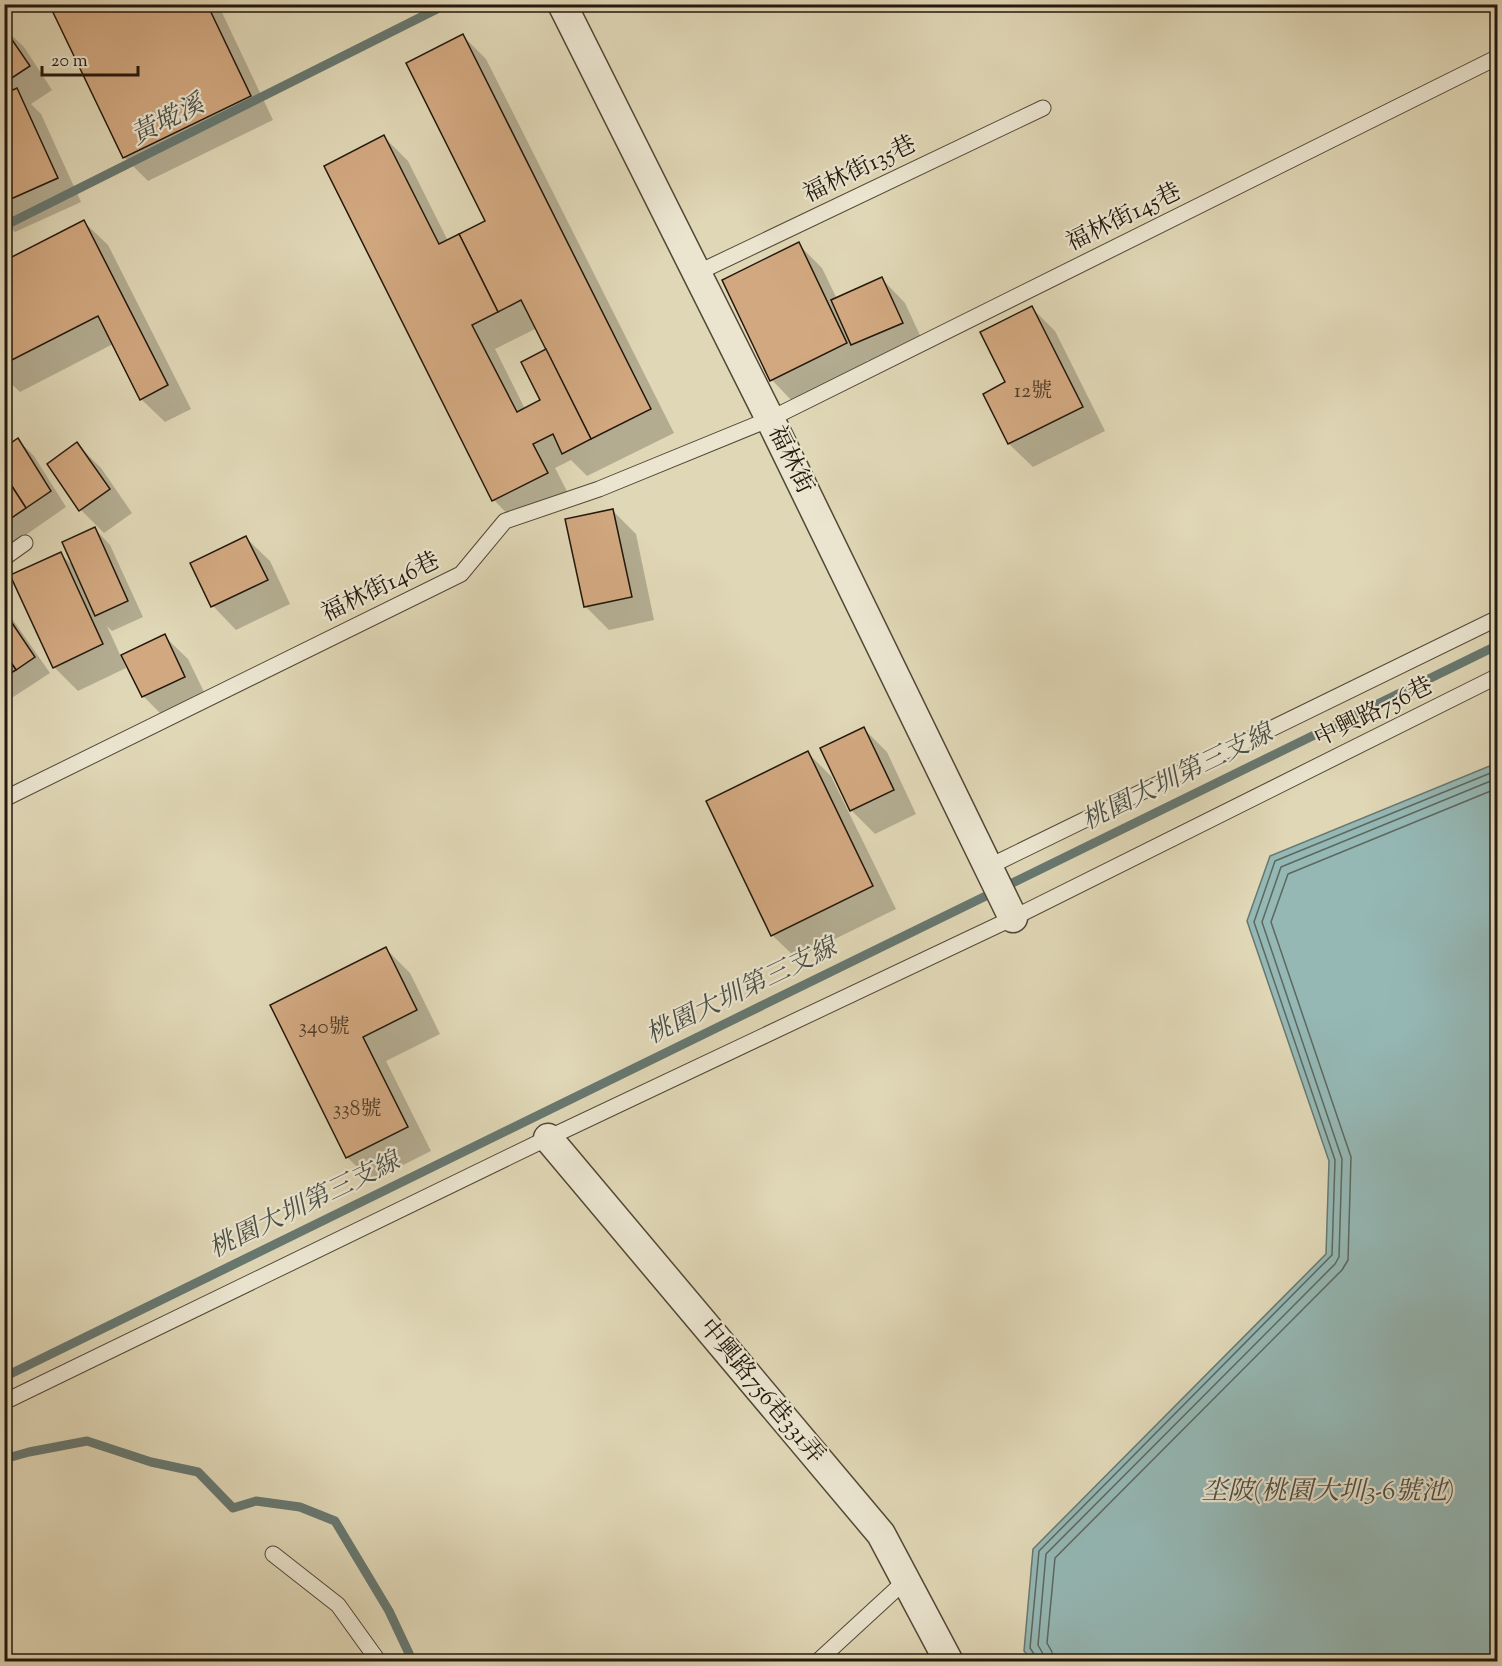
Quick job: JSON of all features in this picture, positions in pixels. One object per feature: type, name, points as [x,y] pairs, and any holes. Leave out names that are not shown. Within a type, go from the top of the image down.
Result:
[{"type":"street","name":"福林街","points":[[562,4],[770,419],[1013,918]]},
{"type":"street","name":"中興路756巷331弄","points":[[548,1138],[881,1534],[949,1662]]},
{"type":"lane","name":"福林街145巷","points":[[770,419],[1497,57]]},
{"type":"lane","name":"福林街135巷","points":[[697,273],[1043,108]]},
{"type":"lane","name":"福林街146巷","points":[[4,799],[461,574],[505,521],[599,489],[770,419]]},
{"type":"lane","points":[[4,558],[25,543]]},
{"type":"lane","points":[[988,867],[1497,618]]},
{"type":"lane","name":"中興路756巷","points":[[4,1402],[548,1138],[1013,918],[1497,676]]},
{"type":"lane","points":[[273,1554],[338,1605],[379,1662]]},
{"type":"lane","points":[[817,1662],[905,1581]]},
{"type":"water","name":"坔陂(桃園大圳3-6號池)","points":[[1497,763],[1497,1661],[1033,1661],[1024,1651],[1033,1549],[1326,1254],[1329,1161],[1247,921],[1270,856]]},
{"type":"building","points":[[49,4],[207,4],[251,96],[123,158]]},
{"type":"building","points":[[4,28],[30,66],[4,83]]},
{"type":"building","points":[[463,34],[651,409],[591,439],[521,300],[498,312],[459,234],[485,221],[406,63]]},
{"type":"building","points":[[17,88],[58,178],[4,202],[4,94]]},
{"type":"building","points":[[384,135],[439,244],[459,234],[498,312],[472,325],[517,412],[540,400],[521,362],[546,349],[591,439],[562,454],[553,434],[533,444],[548,473],[492,501],[324,166]]},
{"type":"building","points":[[84,220],[168,385],[140,400],[98,316],[4,364],[4,261]]},
{"type":"building","points":[[799,242],[847,343],[770,381],[722,280]]},
{"type":"building","points":[[882,277],[903,323],[851,345],[831,300]]},
{"type":"building","points":[[1032,306],[1083,407],[1008,444],[983,394],[1005,382],[980,332]]},
{"type":"building","points":[[18,438],[51,491],[26,508],[4,474],[4,448]]},
{"type":"building","points":[[77,442],[110,489],[79,511],[47,464]]},
{"type":"building","points":[[4,474],[26,508],[4,523]]},
{"type":"building","points":[[613,509],[632,597],[584,607],[565,519]]},
{"type":"building","points":[[95,527],[128,601],[95,616],[62,542]]},
{"type":"building","points":[[246,536],[268,580],[211,607],[190,563]]},
{"type":"building","points":[[61,552],[103,644],[53,668],[10,575]]},
{"type":"building","points":[[4,611],[35,657],[16,670],[4,652]]},
{"type":"building","points":[[165,634],[185,677],[142,697],[121,655]]},
{"type":"building","points":[[4,652],[16,670],[4,677]]},
{"type":"building","points":[[864,727],[894,790],[850,811],[820,748]]},
{"type":"building","points":[[808,751],[873,886],[771,936],[706,801]]},
{"type":"building","points":[[386,947],[417,1010],[363,1037],[408,1127],[346,1158],[270,1005]]},
{"type":"waterway","name":"黃墘溪","points":[[4,226],[447,4]]},
{"type":"waterway","name":"桃園大圳第三支線","points":[[4,1377],[1498,645]]},
{"type":"waterway","points":[[4,1459],[87,1441],[151,1462],[198,1472],[233,1508],[256,1501],[300,1507],[335,1521],[389,1611],[413,1662]]}]
